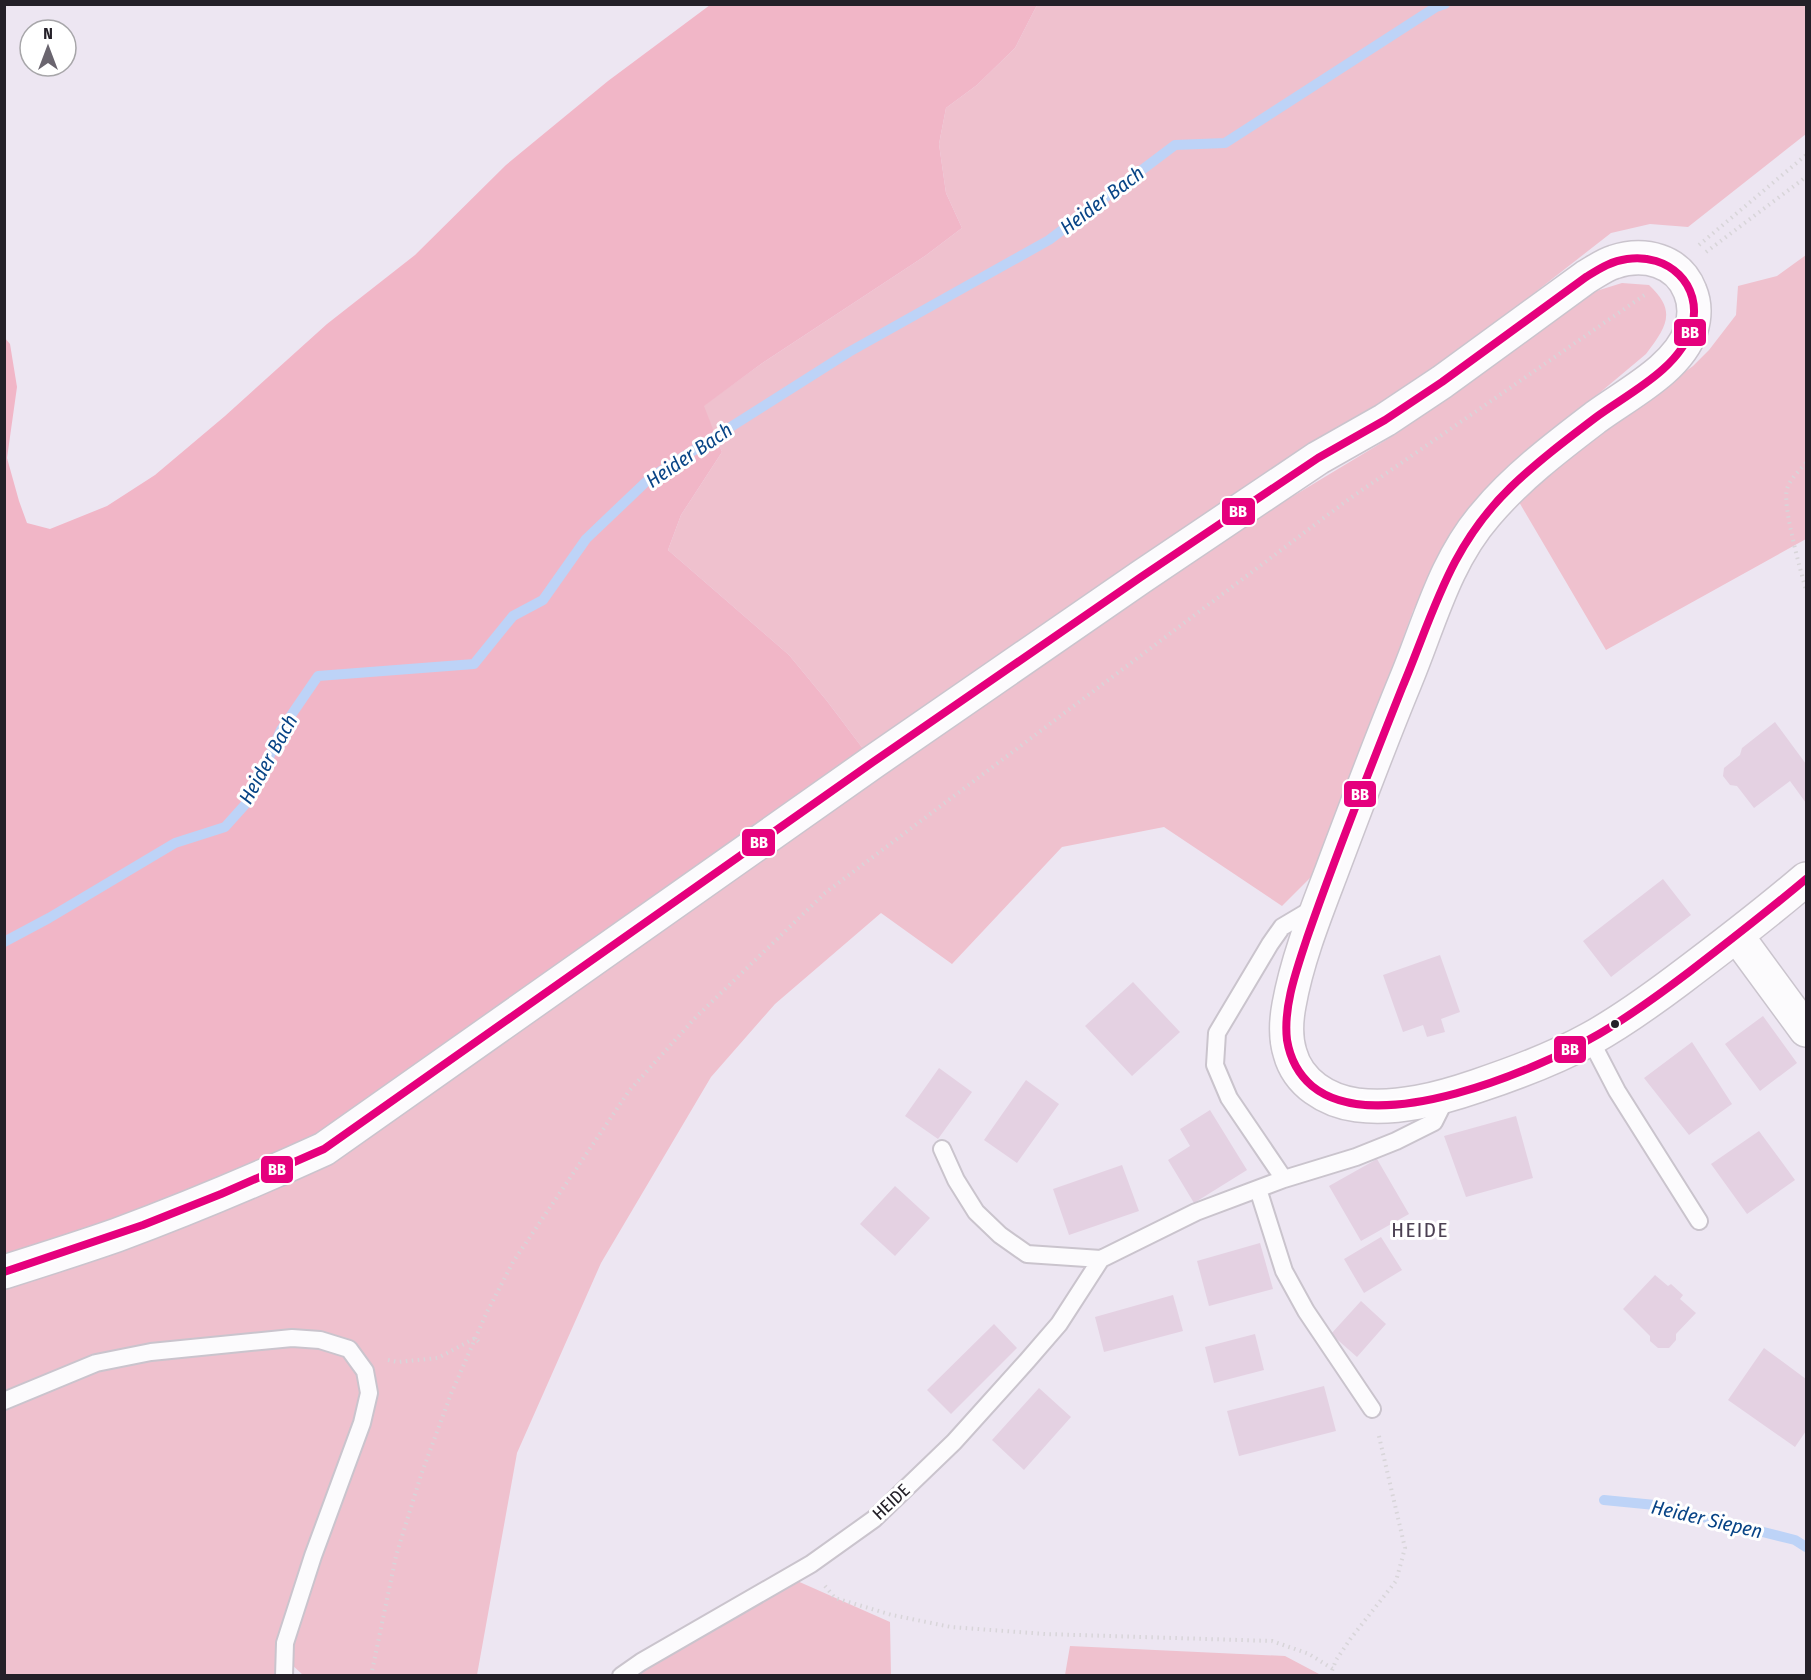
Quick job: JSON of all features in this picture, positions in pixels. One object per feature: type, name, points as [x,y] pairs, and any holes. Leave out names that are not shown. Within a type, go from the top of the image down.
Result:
[{"type":"main road","points":[[4,1272],[116,1235],[179,1211],[324,1149],[892,748],[1141,577],[1318,458],[1385,420],[1442,382],[1603,266],[1628,259],[1651,259],[1664,262],[1675,269],[1688,285],[1692,296],[1694,307],[1692,329],[1686,343],[1664,368],[1567,440],[1519,481],[1487,512],[1466,539],[1428,619],[1301,959],[1286,1024],[1290,1056],[1307,1083],[1318,1091],[1333,1099],[1370,1106],[1401,1105],[1448,1095],[1537,1065],[1590,1039],[1637,1009],[1737,936],[1806,879]]},
{"type":"main road","points":[[1737,936],[1806,1030]]},
{"type":"lane","points":[[1284,1179],[1229,1098],[1215,1065],[1217,1033],[1282,927],[1320,904]]},
{"type":"lane","points":[[1590,1039],[1617,1091],[1698,1221]]},
{"type":"lane","points":[[942,1149],[956,1180],[976,1212],[1009,1242],[1027,1254],[1101,1259],[1196,1212],[1396,1141],[1434,1122],[1448,1095]]},
{"type":"lane","points":[[1258,1189],[1284,1270],[1306,1311],[1372,1409]]},
{"type":"lane","name":"HEIDE","points":[[621,1676],[651,1656],[811,1564],[874,1519],[954,1442],[1059,1324],[1101,1259]]},
{"type":"lane","points":[[4,1401],[96,1363],[151,1353],[292,1338],[320,1340],[349,1349],[365,1371],[369,1393],[362,1423],[313,1556],[285,1644],[284,1676]]},
{"type":"path","points":[[1675,269],[1806,155]]},
{"type":"path","points":[[371,1676],[396,1556],[451,1394],[475,1338],[513,1262],[629,1091],[696,1017],[825,893],[1349,499],[1675,269],[1735,232],[1806,177]]},
{"type":"path","points":[[1806,463],[1794,476],[1786,491],[1789,519],[1806,590]]},
{"type":"path","points":[[475,1338],[481,1344]]},
{"type":"path","points":[[349,1349],[398,1362],[438,1358],[475,1338]]},
{"type":"path","points":[[1330,1676],[1336,1660],[1351,1638],[1396,1581],[1405,1548],[1372,1409]]},
{"type":"path","points":[[811,1564],[817,1577],[835,1598],[916,1620],[951,1626],[1045,1634],[1272,1641],[1309,1654],[1333,1669]]},
{"type":"shaded area","points":[[710,5],[1037,5],[1015,48],[977,85],[946,108],[939,144],[946,193],[962,228],[925,256],[761,364],[704,406],[722,452],[681,515],[668,550],[789,655],[870,758],[324,1149],[5,1272],[4,337],[10,344],[17,387],[7,458],[27,523],[50,529],[107,506],[155,475],[225,416],[327,324],[415,255],[506,165],[608,81]]},
{"type":"shaded area","points":[[1037,5],[1806,5],[1806,134],[1688,227],[1650,224],[1611,233],[1520,304],[1381,405],[870,758],[789,655],[668,550],[681,515],[722,452],[703,406],[761,364],[925,256],[962,228],[946,193],[939,144],[946,108],[977,85],[1015,48]]},
{"type":"shaded area","points":[[1806,255],[1806,539],[1606,650],[1519,502],[1575,452],[1693,366],[1709,350],[1736,315],[1738,286],[1777,276]]},
{"type":"shaded area","points":[[1622,283],[1649,285],[1658,294],[1666,311],[1664,327],[1646,354],[1510,468],[1436,564],[1413,611],[1314,874],[1282,906],[1164,827],[1062,847],[952,964],[881,913],[775,1004],[711,1077],[601,1263],[517,1453],[477,1675],[303,1675],[290,1663],[290,1646],[353,1470],[337,1464],[280,1637],[279,1675],[5,1675],[4,1274],[1396,434],[1593,292]]},
{"type":"shaded area","points":[[795,1580],[890,1622],[891,1675],[636,1676],[651,1665]]},
{"type":"shaded area","points":[[1070,1646],[1285,1656],[1319,1675],[1065,1675]]},
{"type":"building","points":[[1775,722],[1806,764],[1806,803],[1790,781],[1754,808],[1737,786],[1730,785],[1723,776],[1724,768],[1740,755],[1742,748]]},
{"type":"building","points":[[1663,879],[1691,915],[1611,977],[1583,941]]},
{"type":"building","points":[[1440,955],[1460,1012],[1441,1019],[1445,1032],[1427,1037],[1423,1025],[1403,1032],[1383,975]]},
{"type":"building","points":[[1133,982],[1180,1032],[1132,1076],[1085,1026]]},
{"type":"building","points":[[1763,1016],[1797,1063],[1760,1091],[1725,1044]]},
{"type":"building","points":[[1692,1042],[1732,1104],[1689,1135],[1644,1078]]},
{"type":"building","points":[[939,1068],[972,1092],[938,1139],[905,1116]]},
{"type":"building","points":[[1026,1080],[1059,1104],[1017,1163],[984,1140]]},
{"type":"building","points":[[1210,1110],[1247,1170],[1194,1203],[1168,1160],[1190,1146],[1180,1129]]},
{"type":"building","points":[[1516,1116],[1533,1178],[1466,1197],[1444,1136]]},
{"type":"building","points":[[1759,1131],[1795,1180],[1747,1214],[1711,1164]]},
{"type":"building","points":[[1377,1159],[1409,1214],[1361,1241],[1329,1186]]},
{"type":"building","points":[[1122,1165],[1139,1211],[1069,1235],[1053,1189]]},
{"type":"building","points":[[895,1186],[930,1218],[895,1256],[860,1224]]},
{"type":"building","points":[[1381,1237],[1402,1270],[1364,1293],[1344,1259]]},
{"type":"building","points":[[1260,1243],[1273,1289],[1209,1306],[1197,1261]]},
{"type":"building","points":[[1655,1275],[1668,1286],[1671,1284],[1683,1295],[1680,1299],[1696,1313],[1676,1334],[1676,1340],[1669,1348],[1658,1348],[1650,1341],[1650,1336],[1623,1309]]},
{"type":"building","points":[[1173,1295],[1183,1331],[1104,1352],[1095,1317]]},
{"type":"building","points":[[1361,1301],[1386,1324],[1357,1357],[1331,1334]]},
{"type":"building","points":[[994,1324],[1017,1348],[951,1414],[927,1390]]},
{"type":"building","points":[[1255,1334],[1264,1370],[1214,1383],[1205,1347]]},
{"type":"building","points":[[1764,1348],[1806,1379],[1806,1431],[1795,1447],[1728,1400]]},
{"type":"building","points":[[1324,1386],[1336,1431],[1239,1456],[1227,1411]]},
{"type":"building","points":[[1039,1388],[1071,1417],[1024,1470],[992,1440]]},
{"type":"waterway","name":"Heider Bach","points":[[4,942],[175,843],[225,827],[251,798],[281,730],[318,676],[474,664],[513,616],[543,600],[586,539],[650,478],[849,352],[1049,240],[1175,145],[1225,143],[1436,7],[1445,4]]},
{"type":"waterway","name":"Heider Siepen","points":[[1604,1500],[1655,1505],[1795,1540],[1806,1547]]},
{"type":"transit line","name":"BB","points":[[4,1272],[143,1225],[324,1149],[873,762],[1141,577],[1318,458],[1385,420],[1442,382],[1586,277],[1621,260],[1642,258],[1656,261],[1679,275],[1687,285],[1694,311],[1692,327],[1686,342],[1676,356],[1651,379],[1595,418],[1541,460],[1511,487],[1472,533],[1458,557],[1434,607],[1377,750],[1307,938],[1295,975],[1287,1014],[1286,1027],[1290,1053],[1295,1065],[1312,1086],[1340,1100],[1375,1105],[1415,1102],[1456,1093],[1498,1080],[1571,1049],[1622,1020],[1689,972],[1806,879]]},
{"type":"district","name":"HEIDE","points":[[1420,1230]]}]
